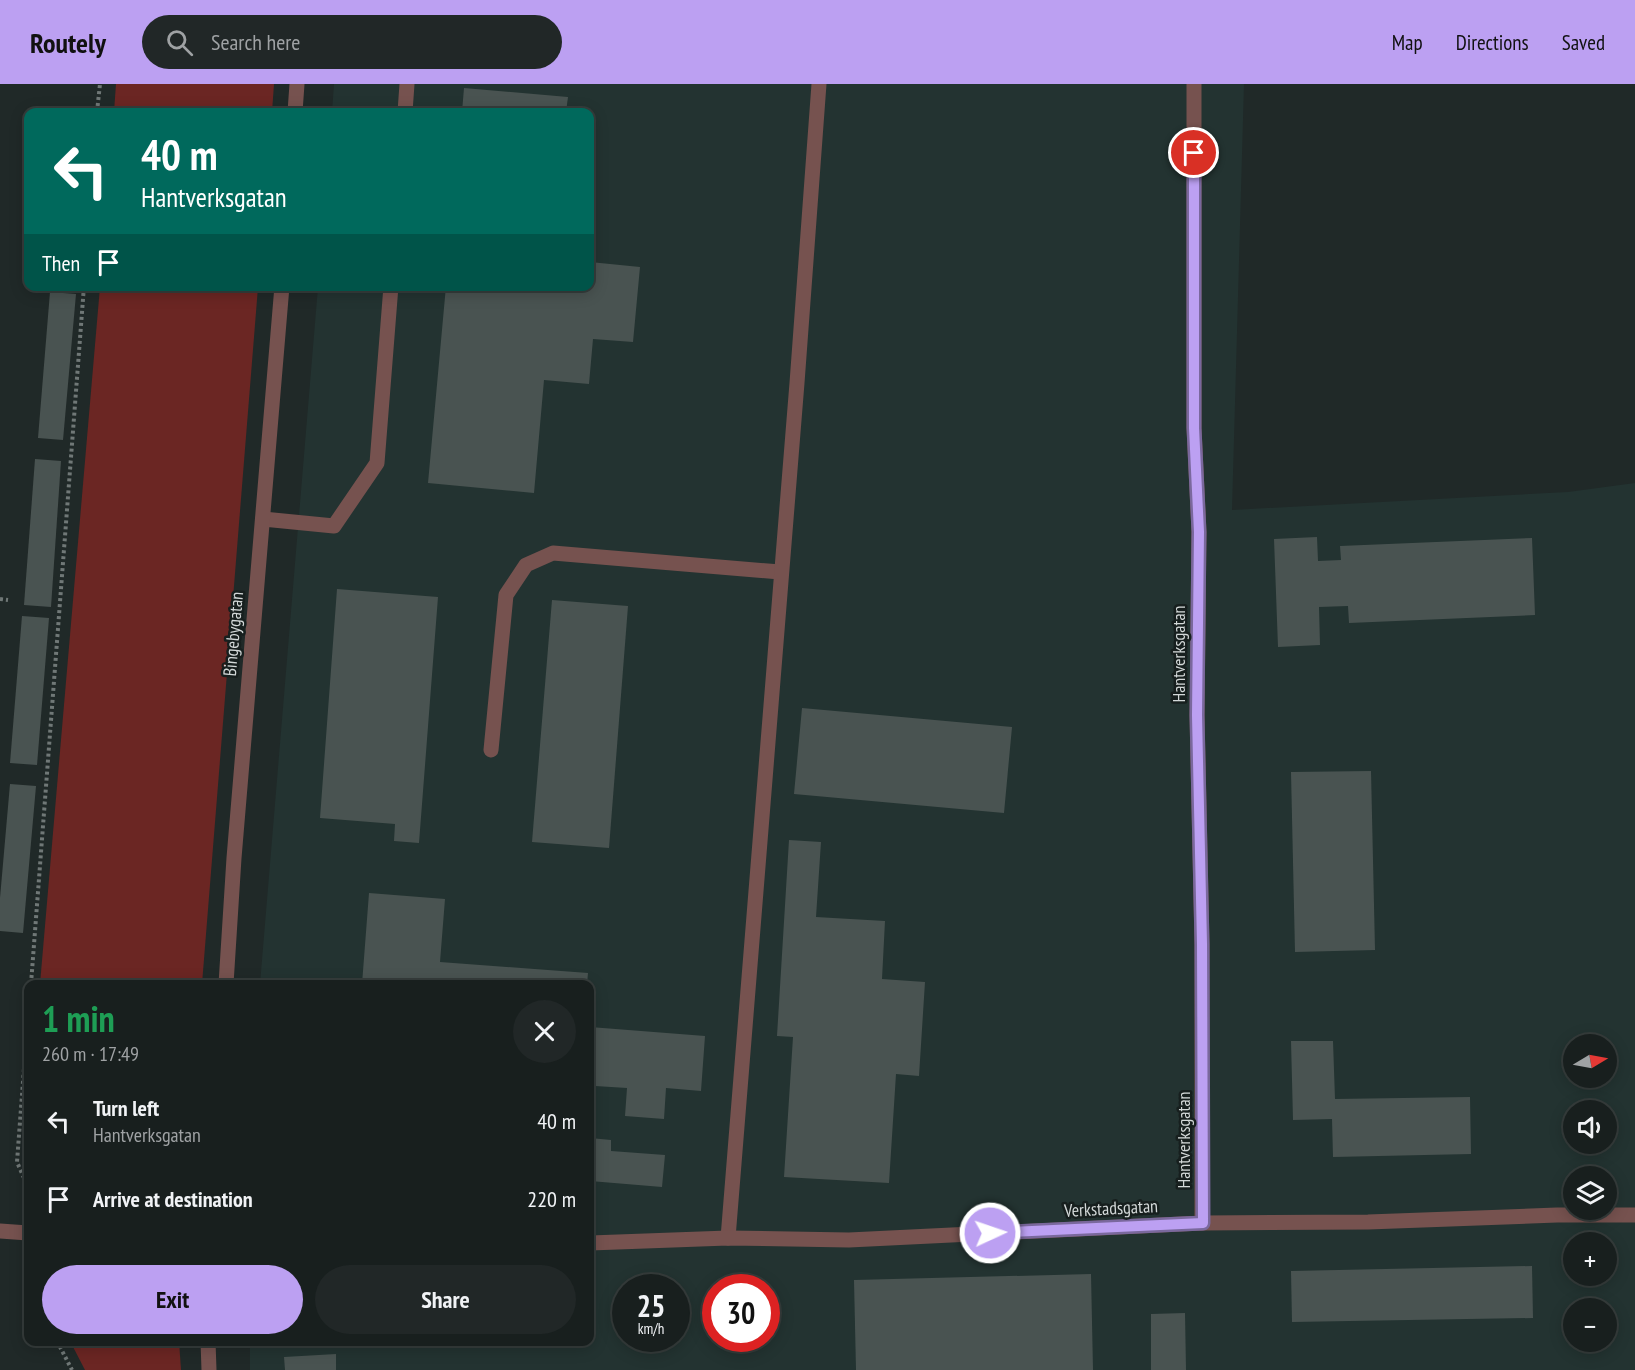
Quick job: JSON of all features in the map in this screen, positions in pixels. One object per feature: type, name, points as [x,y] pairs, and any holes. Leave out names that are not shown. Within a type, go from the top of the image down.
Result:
[{"type":"street","points":[[295,108],[297,84]]},
{"type":"street","points":[[405,108],[407,84]]},
{"type":"street","points":[[728,1238],[819,84]]},
{"type":"street","name":"Hantverksgatan","points":[[1194,84],[1194,428],[1199,532],[1197,715],[1202,944],[1203,1223]]},
{"type":"street","name":"Bingebygatan","points":[[226,980],[235,846],[282,291]]},
{"type":"street","points":[[262,519],[334,526],[377,463],[391,291]]},
{"type":"street","points":[[491,750],[506,595],[526,565],[553,553],[780,572]]},
{"type":"street","name":"Verkstadsgatan","points":[[594,1243],[728,1238],[849,1240],[1203,1223],[1368,1222],[1557,1215],[1635,1215]]},
{"type":"street","points":[[0,1231],[24,1233]]},
{"type":"street","points":[[208,1346],[209,1370]]},
{"type":"path","points":[[97,108],[99,84]]},
{"type":"path","points":[[31,980],[84,291]]},
{"type":"path","points":[[0,599],[8,600]]},
{"type":"path","points":[[24,1069],[17,1162],[24,1178]]},
{"type":"path","points":[[60,1346],[72,1370]]},
{"type":"shaded area","points":[[116,84],[274,84],[272,108],[114,108]]},
{"type":"shaded area","points":[[334,84],[1244,84],[1232,510],[1568,492],[1635,483],[1635,1370],[250,1370],[250,1346],[594,1346],[594,980],[260,980],[318,291],[594,291],[594,108],[332,108]]},
{"type":"shaded area","points":[[100,291],[258,291],[202,980],[40,980]]},
{"type":"shaded area","points":[[73,1346],[179,1346],[181,1370],[85,1370]]},
{"type":"building","points":[[464,88],[568,97],[567,108],[462,108]]},
{"type":"building","points":[[594,262],[640,267],[633,342],[593,339],[589,384],[544,380],[534,493],[428,483],[446,291],[594,291]]},
{"type":"building","points":[[50,292],[76,294],[63,440],[38,438]]},
{"type":"building","points":[[35,459],[61,461],[51,607],[24,605]]},
{"type":"building","points":[[1317,537],[1318,561],[1341,560],[1340,546],[1532,538],[1535,615],[1349,623],[1348,606],[1319,607],[1320,645],[1278,647],[1274,539]]},
{"type":"building","points":[[337,589],[438,597],[419,843],[394,841],[395,824],[320,818]]},
{"type":"building","points":[[552,600],[628,606],[609,848],[532,842]]},
{"type":"building","points":[[22,616],[49,618],[37,765],[10,763]]},
{"type":"building","points":[[802,708],[1012,727],[1004,813],[794,794]]},
{"type":"building","points":[[1371,771],[1375,950],[1295,952],[1291,772]]},
{"type":"building","points":[[10,784],[36,786],[23,933],[0,931],[0,898]]},
{"type":"building","points":[[789,840],[821,842],[816,917],[885,921],[882,979],[925,982],[919,1076],[896,1074],[889,1183],[784,1177],[793,1037],[777,1036]]},
{"type":"building","points":[[369,893],[445,899],[440,962],[588,973],[587,980],[362,980]]},
{"type":"building","points":[[594,1027],[705,1036],[701,1091],[666,1088],[664,1119],[625,1116],[627,1088],[595,1086],[594,1099]]},
{"type":"building","points":[[1291,1041],[1333,1041],[1335,1099],[1470,1097],[1471,1154],[1333,1157],[1332,1119],[1293,1120]]},
{"type":"building","points":[[594,1138],[611,1140],[611,1151],[665,1155],[662,1187],[594,1181]]},
{"type":"building","points":[[1532,1266],[1533,1318],[1292,1322],[1291,1271]]},
{"type":"building","points":[[1091,1274],[1093,1370],[856,1370],[854,1280]]},
{"type":"building","points":[[1185,1313],[1186,1370],[1151,1370],[1151,1314]]},
{"type":"building","points":[[336,1354],[336,1370],[285,1370],[284,1357]]},
{"type":"route","points":[[990,1233],[1203,1223],[1202,944],[1197,715],[1199,532],[1194,428],[1194,153]]}]
